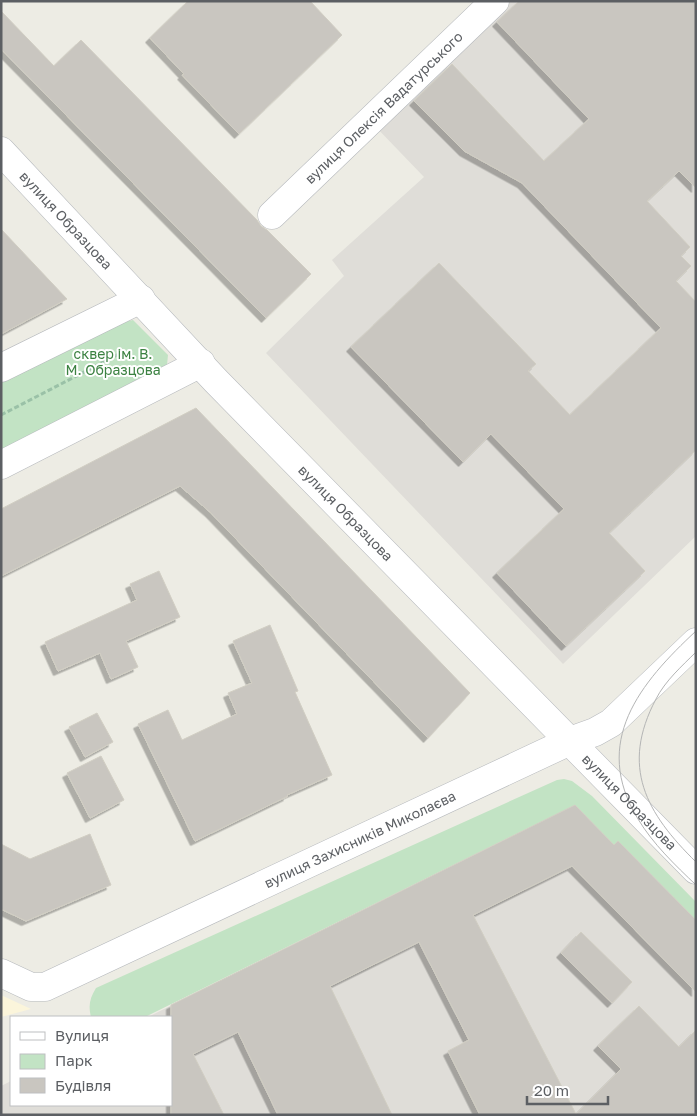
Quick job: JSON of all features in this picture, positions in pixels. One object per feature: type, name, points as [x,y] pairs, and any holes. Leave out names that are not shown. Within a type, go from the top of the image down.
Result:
[{"type":"street","name":"вулиця Олексія Вадатурського","points":[[272,215],[494,1]]},
{"type":"street","name":"вулиця Образцова","points":[[1,151],[216,381],[696,870]]},
{"type":"street","points":[[1,368],[141,299]]},
{"type":"street","points":[[1,465],[200,362]]},
{"type":"street","name":"вулиця Захисників Миколаєва","points":[[1,973],[31,987],[45,987],[570,741],[595,732],[611,723],[696,642]]},
{"type":"path","points":[[1,414],[119,354]]},
{"type":"shaded area","points":[[505,1],[696,1],[696,536],[563,664],[266,353],[344,276],[332,260],[424,177],[373,124]]},
{"type":"shaded area","points":[[575,805],[614,845],[618,841],[696,920],[696,1115],[1,1115],[1,1086],[10,1082],[10,1106],[172,1106],[172,1016],[150,1016]]},
{"type":"shaded area","points":[[1,995],[31,1009],[1,1017]]},
{"type":"green space","name":"сквер ім. В. М. Образцова","points":[[133,320],[168,355],[167,365],[1,454],[1,382],[105,329]]},
{"type":"green space","points":[[557,780],[572,781],[592,796],[696,902],[696,920],[618,841],[614,845],[575,805],[147,1016],[91,1016],[90,1002],[96,988]]},
{"type":"building","points":[[188,1],[310,1],[342,35],[239,134],[182,75],[184,74],[150,38]]},
{"type":"building","points":[[519,1],[696,1],[696,188],[679,171],[647,201],[690,247],[681,256],[691,266],[676,281],[696,302],[696,450],[609,533],[645,571],[566,646],[497,573],[564,509],[491,434],[463,462],[351,347],[439,263],[536,364],[528,371],[570,415],[661,328],[522,183],[464,151],[414,101],[452,64],[544,161],[589,119],[497,22]]},
{"type":"building","points":[[1,11],[54,66],[81,40],[261,226],[311,274],[266,318],[1,49]]},
{"type":"building","points":[[1,229],[67,299],[1,334]]},
{"type":"building","points":[[196,408],[470,693],[428,738],[210,512],[180,486],[1,576],[1,509]]},
{"type":"building","points":[[159,571],[180,617],[126,641],[138,667],[111,679],[100,653],[58,671],[45,642],[137,600],[130,584]]},
{"type":"building","points":[[270,625],[298,691],[295,692],[332,775],[287,795],[195,841],[138,724],[168,710],[182,740],[237,714],[228,693],[252,683],[233,641]]},
{"type":"building","points":[[97,713],[113,742],[85,757],[69,727]]},
{"type":"building","points":[[101,756],[124,800],[90,818],[67,773]]},
{"type":"building","points":[[575,805],[614,845],[618,841],[696,920],[696,992],[572,866],[473,915],[576,1114],[621,1069],[598,1046],[639,1006],[679,1047],[696,1030],[696,1115],[480,1115],[448,1051],[469,1040],[419,942],[330,986],[392,1115],[278,1115],[238,1032],[193,1054],[224,1115],[171,1115],[171,1005]]},
{"type":"building","points":[[90,834],[111,885],[26,921],[1,909],[1,844],[30,859]]},
{"type":"building","points":[[581,932],[632,982],[612,1003],[561,953]]},
{"type":"tram line","points":[[696,631],[657,671],[641,693],[628,716],[621,739],[619,764],[625,791],[638,819],[657,846],[696,885]]},
{"type":"tram line","points":[[696,652],[660,692],[645,724],[640,746],[640,768],[644,788],[652,807],[678,844],[696,862]]}]
